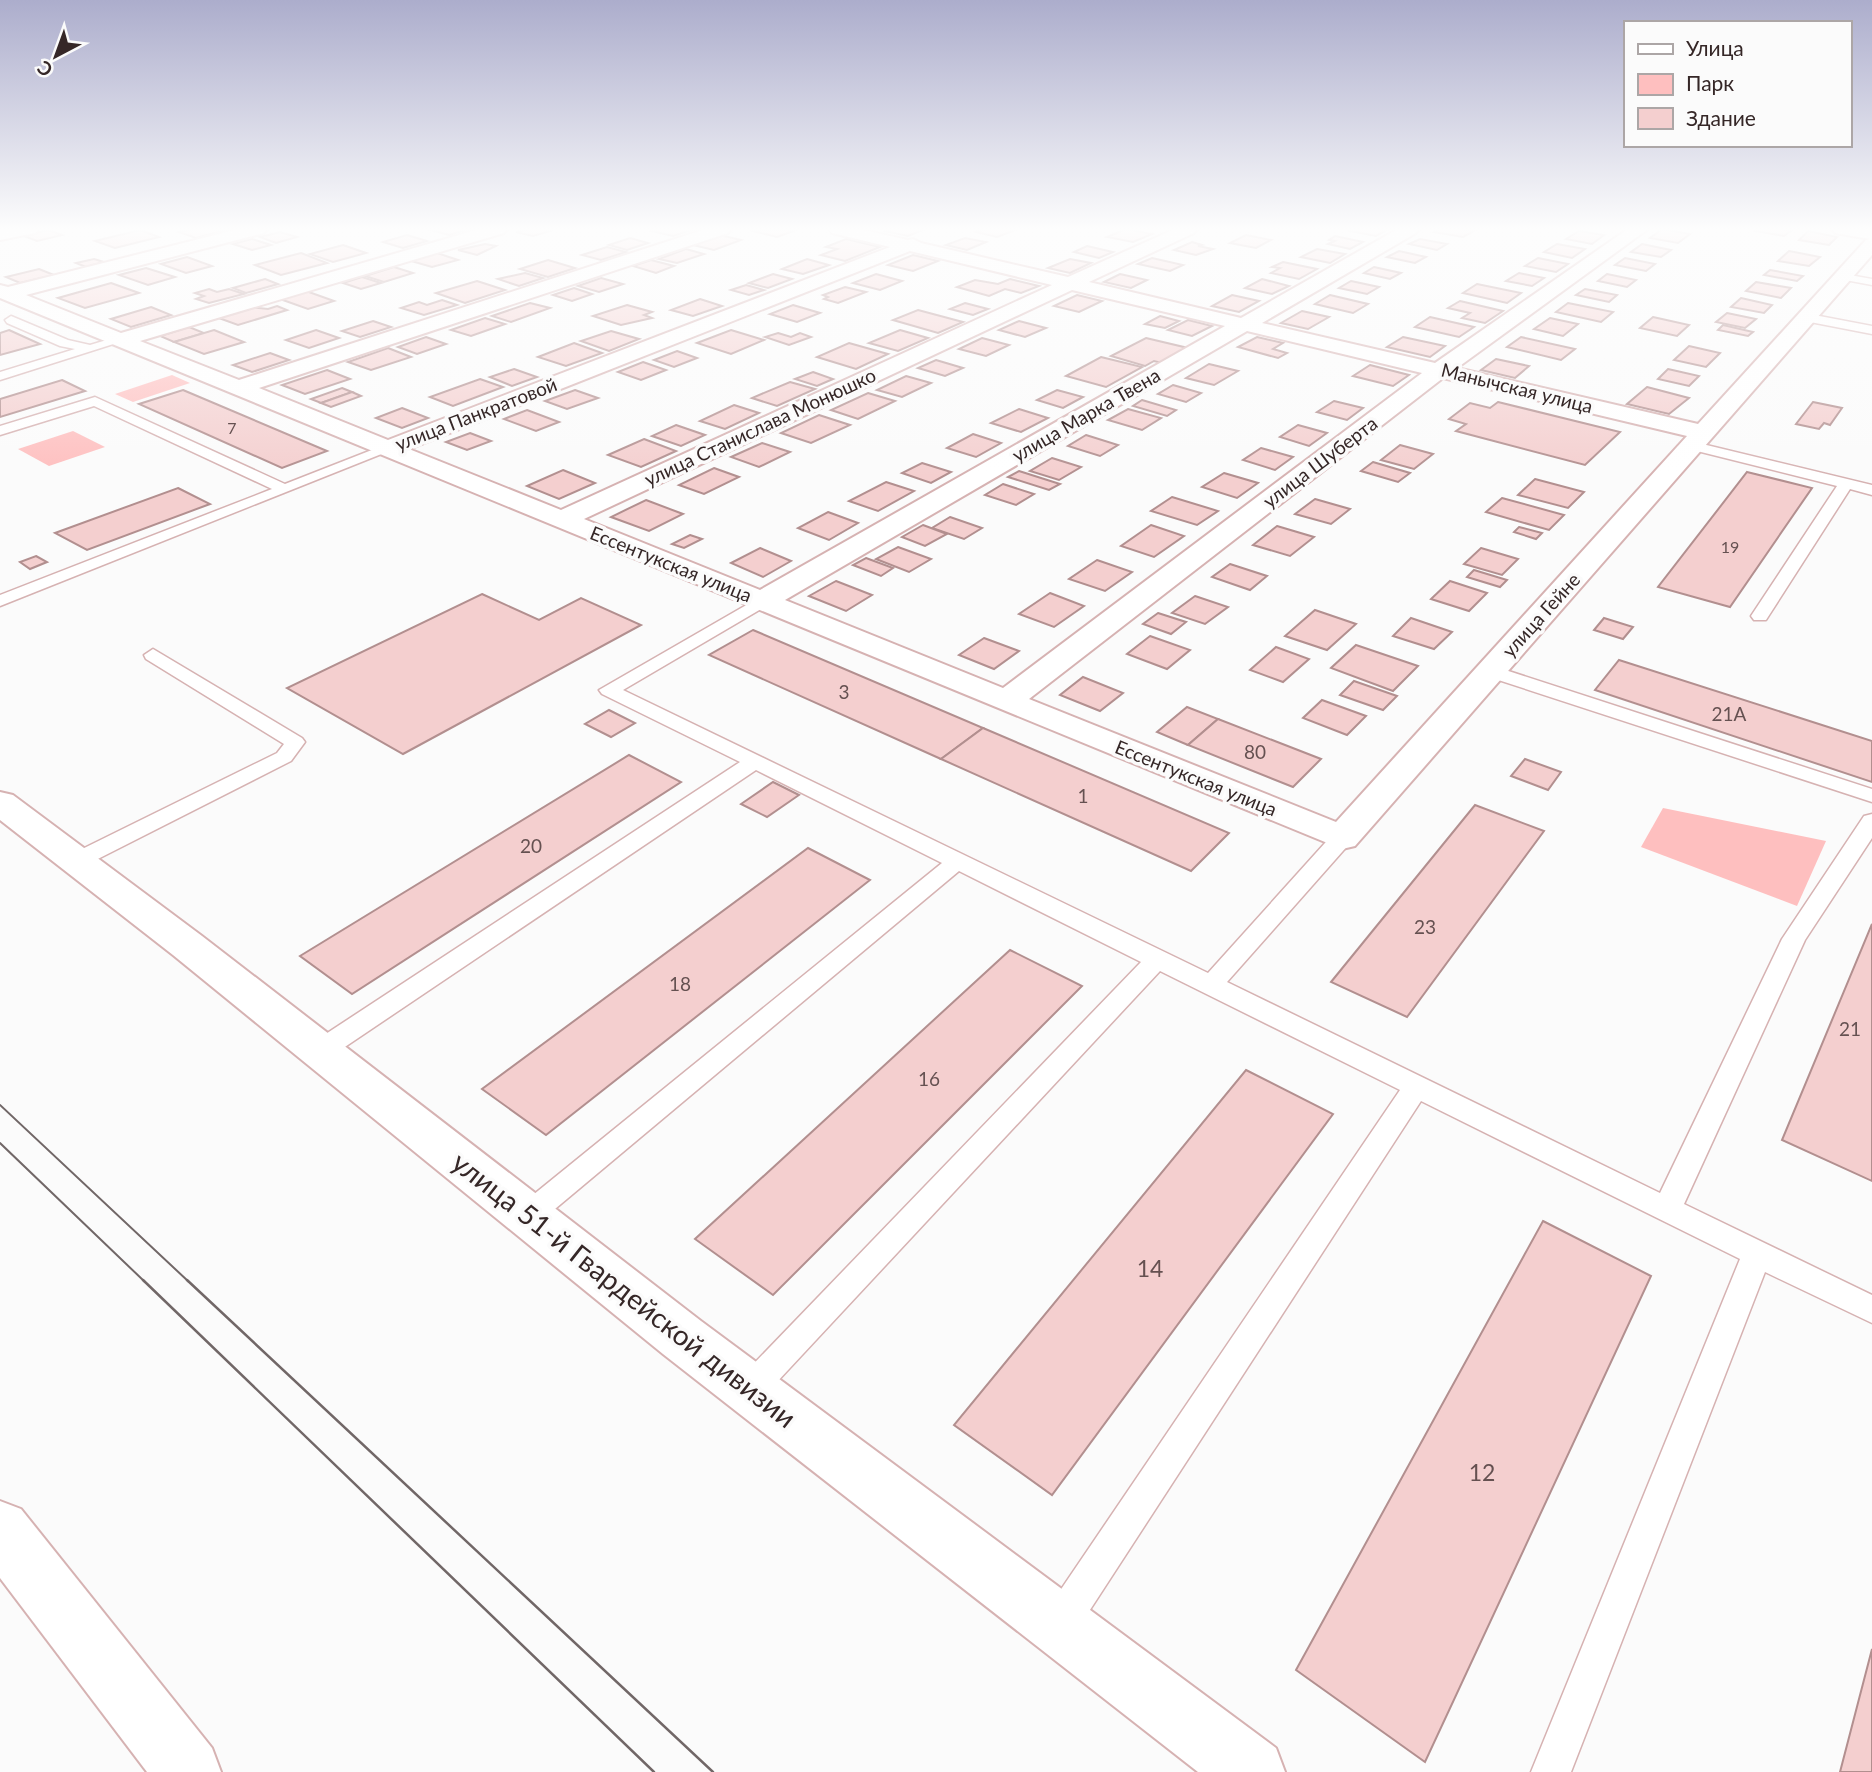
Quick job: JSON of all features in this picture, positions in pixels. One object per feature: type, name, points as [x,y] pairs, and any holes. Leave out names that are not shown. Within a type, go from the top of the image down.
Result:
[{"type":"street","name":"Ессентукская улица","points":[[52,312],[1342,838]]},
{"type":"street","points":[[120,340],[216,312]]},
{"type":"street","points":[[238,388],[470,312]]},
{"type":"street","name":"улица Панкратовой","points":[[387,449],[740,312]]},
{"type":"street","name":"улица Станислава Монюшко","points":[[561,520],[1009,312]]},
{"type":"street","name":"Манычская улица","points":[[1195,312],[1441,369],[1700,440]]},
{"type":"street","name":"улица Марка Твена","points":[[762,601],[1264,312]]},
{"type":"street","name":"улица Шуберта","points":[[1006,701],[1441,369],[1522,312]]},
{"type":"street","name":"улица Гейне","points":[[1342,838],[1814,312]]},
{"type":"street","name":"улица 51-й Гвардейской дивизии","points":[[0,803],[78,860],[318,1052],[750,1389],[1252,1772]]},
{"type":"street","points":[[0,1530],[188,1772]]},
{"type":"lane","points":[[6,322],[42,312]]},
{"type":"lane","points":[[1808,318],[1872,330]]},
{"type":"lane","points":[[6,322],[64,343],[91,349]]},
{"type":"lane","points":[[0,376],[120,340]]},
{"type":"lane","points":[[0,363],[64,343]]},
{"type":"lane","points":[[0,431],[95,401],[284,489]]},
{"type":"lane","points":[[1700,440],[1872,490]]},
{"type":"lane","name":"улица Панкратовой","points":[[0,601],[387,449]]},
{"type":"lane","points":[[1760,616],[1846,484]]},
{"type":"lane","points":[[762,601],[609,690],[1872,1310]]},
{"type":"lane","points":[[78,860],[285,757],[295,742],[153,655]]},
{"type":"lane","points":[[1490,670],[1872,796]]},
{"type":"lane","points":[[318,1052],[756,761]]},
{"type":"lane","points":[[1667,1209],[1794,939],[1872,821]]},
{"type":"lane","name":"улица Гейне","points":[[1210,986],[1342,838]]},
{"type":"lane","points":[[527,1216],[958,861]]},
{"type":"lane","points":[[750,1389],[1157,960]]},
{"type":"lane","points":[[1059,1626],[1416,1087]]},
{"type":"lane","points":[[1551,1772],[1757,1253]]},
{"type":"green space","points":[[172,375],[190,383],[133,402],[115,394]]},
{"type":"green space","points":[[73,431],[105,447],[49,466],[18,449]]},
{"type":"green space","points":[[1663,808],[1826,841],[1797,906],[1641,847]]},
{"type":"building","points":[[135,312],[163,312],[171,315],[131,327],[111,319]]},
{"type":"building","points":[[233,312],[281,312],[238,325],[216,317]]},
{"type":"building","points":[[413,312],[435,312],[424,315]]},
{"type":"building","points":[[505,312],[540,312],[511,322],[492,316]]},
{"type":"building","points":[[606,312],[652,312],[644,315],[652,318],[621,325],[593,316]]},
{"type":"building","points":[[677,312],[705,312],[693,316]]},
{"type":"building","points":[[776,312],[820,313],[797,322],[770,314]]},
{"type":"building","points":[[914,312],[924,312],[963,322],[938,333],[893,320]]},
{"type":"building","points":[[960,312],[981,312],[973,315]]},
{"type":"building","points":[[1301,312],[1329,317],[1308,329],[1281,323]]},
{"type":"building","points":[[1464,312],[1502,312],[1485,323],[1462,318],[1470,313]]},
{"type":"building","points":[[1556,312],[1611,312],[1613,312],[1601,322]]},
{"type":"building","points":[[1727,313],[1756,319],[1745,328],[1716,322]]},
{"type":"building","points":[[1160,316],[1179,321],[1165,328],[1145,324]]},
{"type":"building","points":[[1430,317],[1474,327],[1459,337],[1415,327]]},
{"type":"building","points":[[1653,317],[1689,325],[1677,336],[1640,328]]},
{"type":"building","points":[[485,318],[505,324],[471,336],[451,330]]},
{"type":"building","points":[[1550,318],[1578,324],[1563,336],[1534,329]]},
{"type":"building","points":[[1188,320],[1212,326],[1192,336],[1168,330]]},
{"type":"building","points":[[373,321],[391,327],[360,337],[342,331]]},
{"type":"building","points":[[1019,321],[1046,328],[1025,337],[999,330]]},
{"type":"building","points":[[1723,325],[1753,332],[1748,336],[1718,330]]},
{"type":"building","points":[[189,327],[204,333],[174,342],[160,336]]},
{"type":"building","points":[[9,330],[40,344],[0,355],[0,333]]},
{"type":"building","points":[[214,330],[244,342],[204,354],[174,342]]},
{"type":"building","points":[[316,330],[339,338],[309,348],[286,340]]},
{"type":"building","points":[[731,330],[764,340],[731,354],[697,343]]},
{"type":"building","points":[[900,330],[928,338],[898,351],[869,343]]},
{"type":"building","points":[[611,331],[639,339],[609,351],[581,341]]},
{"type":"building","points":[[778,333],[791,337],[800,333],[811,337],[789,345],[765,337]]},
{"type":"building","points":[[426,337],[446,344],[417,354],[398,347]]},
{"type":"building","points":[[1257,337],[1283,343],[1273,349],[1287,353],[1278,358],[1238,347]]},
{"type":"building","points":[[1403,337],[1445,346],[1430,357],[1387,347]]},
{"type":"building","points":[[1521,337],[1575,349],[1561,360],[1507,347]]},
{"type":"building","points":[[982,338],[1009,345],[986,356],[959,349]]},
{"type":"building","points":[[1146,338],[1188,348],[1162,363],[1154,361],[1145,366],[1111,356]]},
{"type":"building","points":[[574,343],[602,353],[566,366],[538,357]]},
{"type":"building","points":[[849,343],[888,354],[856,369],[817,357]]},
{"type":"building","points":[[1689,346],[1720,353],[1706,367],[1674,360]]},
{"type":"building","points":[[388,348],[411,357],[371,370],[348,362]]},
{"type":"building","points":[[677,351],[697,358],[674,367],[654,360]]},
{"type":"building","points":[[270,353],[289,360],[252,372],[233,365]]},
{"type":"building","points":[[1101,357],[1142,367],[1106,387],[1066,376]]},
{"type":"building","points":[[1496,359],[1529,366],[1515,378],[1481,370]]},
{"type":"building","points":[[936,360],[963,368],[945,376],[918,368]]},
{"type":"building","points":[[643,362],[666,370],[641,380],[618,372]]},
{"type":"building","points":[[1209,364],[1238,371],[1214,385],[1186,378]]},
{"type":"building","points":[[1370,365],[1409,375],[1393,386],[1353,376]]},
{"type":"building","points":[[514,369],[537,377],[512,386],[490,377]]},
{"type":"building","points":[[1668,369],[1699,376],[1689,386],[1658,379]]},
{"type":"building","points":[[327,370],[350,379],[305,394],[282,385]]},
{"type":"building","points":[[813,372],[833,379],[817,386],[795,379]]},
{"type":"building","points":[[906,376],[931,383],[902,397],[877,390]]},
{"type":"building","points":[[480,379],[503,387],[453,406],[430,397]]},
{"type":"building","points":[[62,380],[85,391],[0,417],[0,399]]},
{"type":"building","points":[[790,382],[815,389],[777,406],[752,398]]},
{"type":"building","points":[[1173,385],[1201,393],[1186,402],[1158,394]]},
{"type":"building","points":[[1647,387],[1689,398],[1669,414],[1627,404]]},
{"type":"building","points":[[342,388],[352,392],[321,403],[311,399]]},
{"type":"building","points":[[183,390],[327,451],[282,468],[139,404]]},
{"type":"building","points":[[575,390],[598,398],[567,409],[545,401]]},
{"type":"building","points":[[1057,390],[1083,397],[1063,408],[1037,400]]},
{"type":"building","points":[[352,392],[361,396],[331,407],[321,403]]},
{"type":"building","points":[[868,393],[895,401],[858,419],[831,410]]},
{"type":"building","points":[[1142,400],[1176,410],[1167,416],[1133,406]]},
{"type":"building","points":[[1334,401],[1363,408],[1347,420],[1317,412]]},
{"type":"building","points":[[1498,402],[1620,432],[1585,465],[1456,431],[1466,424],[1449,419],[1470,403],[1490,408]]},
{"type":"building","points":[[1813,402],[1842,408],[1830,425],[1824,423],[1819,429],[1796,424]]},
{"type":"building","points":[[734,405],[759,413],[725,429],[700,421]]},
{"type":"building","points":[[402,408],[428,418],[402,428],[376,418]]},
{"type":"building","points":[[1019,409],[1048,418],[1021,432],[991,423]]},
{"type":"building","points":[[1128,409],[1161,418],[1142,430],[1108,420]]},
{"type":"building","points":[[527,410],[559,422],[536,431],[504,419]]},
{"type":"building","points":[[819,415],[850,425],[811,443],[781,433]]},
{"type":"building","points":[[676,425],[705,435],[681,446],[652,436]]},
{"type":"building","points":[[1298,425],[1327,433],[1309,446],[1280,437]]},
{"type":"building","points":[[470,433],[491,441],[467,450],[446,442]]},
{"type":"building","points":[[973,434],[1001,443],[976,457],[947,448]]},
{"type":"building","points":[[1086,435],[1118,445],[1100,456],[1068,446]]},
{"type":"building","points":[[644,439],[676,451],[641,467],[608,455]]},
{"type":"building","points":[[762,443],[790,452],[759,467],[731,457]]},
{"type":"building","points":[[1400,445],[1433,454],[1414,469],[1381,460]]},
{"type":"building","points":[[1261,448],[1293,457],[1275,470],[1243,460]]},
{"type":"building","points":[[1052,458],[1081,467],[1059,480],[1030,471]]},
{"type":"building","points":[[1373,462],[1410,473],[1398,482],[1361,471]]},
{"type":"building","points":[[922,463],[951,472],[931,483],[902,473]]},
{"type":"building","points":[[714,468],[739,477],[704,494],[679,485]]},
{"type":"building","points":[[563,470],[595,483],[559,499],[527,486]]},
{"type":"building","points":[[1019,471],[1060,484],[1049,490],[1008,477]]},
{"type":"building","points":[[1747,472],[1812,488],[1730,607],[1658,587]]},
{"type":"building","points":[[1224,473],[1258,483],[1237,498],[1202,487]]},
{"type":"building","points":[[1535,479],[1584,492],[1568,508],[1518,495]]},
{"type":"building","points":[[886,482],[914,491],[878,511],[849,501]]},
{"type":"building","points":[[1003,484],[1034,494],[1016,505],[985,495]]},
{"type":"building","points":[[178,488],[210,504],[87,550],[55,533]]},
{"type":"building","points":[[1172,497],[1218,511],[1197,525],[1151,511]]},
{"type":"building","points":[[1502,498],[1564,515],[1549,530],[1486,512]]},
{"type":"building","points":[[1315,499],[1350,509],[1331,524],[1295,514]]},
{"type":"building","points":[[646,500],[683,514],[649,531],[611,517]]},
{"type":"building","points":[[828,512],[858,523],[829,540],[798,528]]},
{"type":"building","points":[[950,517],[982,528],[964,539],[932,528]]},
{"type":"building","points":[[923,525],[947,534],[925,546],[902,537]]},
{"type":"building","points":[[1151,525],[1184,536],[1154,557],[1121,546]]},
{"type":"building","points":[[1277,526],[1314,537],[1290,556],[1253,545]]},
{"type":"building","points":[[1519,527],[1542,533],[1536,539],[1514,532]]},
{"type":"building","points":[[690,535],[702,539],[684,548],[672,544]]},
{"type":"building","points":[[898,547],[931,559],[909,572],[876,559]]},
{"type":"building","points":[[760,548],[791,561],[763,577],[731,563]]},
{"type":"building","points":[[1481,548],[1518,559],[1502,575],[1464,564]]},
{"type":"building","points":[[36,556],[47,562],[30,569],[20,562]]},
{"type":"building","points":[[866,558],[893,568],[881,576],[853,565]]},
{"type":"building","points":[[1097,560],[1132,572],[1105,591],[1069,579]]},
{"type":"building","points":[[1230,564],[1267,576],[1250,590],[1212,577]]},
{"type":"building","points":[[1474,570],[1507,580],[1500,587],[1467,577]]},
{"type":"building","points":[[836,581],[872,595],[846,611],[809,596]]},
{"type":"building","points":[[1450,581],[1487,593],[1469,611],[1431,599]]},
{"type":"building","points":[[1050,593],[1084,606],[1054,627],[1019,614]]},
{"type":"building","points":[[482,594],[539,620],[581,598],[641,625],[403,754],[287,688]]},
{"type":"building","points":[[1195,596],[1228,607],[1205,624],[1172,613]]},
{"type":"building","points":[[1315,610],[1356,624],[1327,650],[1285,636]]},
{"type":"building","points":[[1158,613],[1186,622],[1171,634],[1143,624]]},
{"type":"building","points":[[1411,618],[1452,632],[1434,649],[1393,636]]},
{"type":"building","points":[[1604,618],[1633,627],[1623,639],[1594,630]]},
{"type":"building","points":[[753,630],[983,728],[941,759],[709,655]]},
{"type":"building","points":[[1150,636],[1190,650],[1167,669],[1127,654]]},
{"type":"building","points":[[984,638],[1019,651],[994,669],[959,655]]},
{"type":"building","points":[[1356,645],[1418,666],[1393,691],[1331,668]]},
{"type":"building","points":[[1276,647],[1309,659],[1283,682],[1250,670]]},
{"type":"building","points":[[1619,660],[1872,741],[1872,782],[1595,690]]},
{"type":"building","points":[[1083,677],[1123,693],[1100,711],[1060,695]]},
{"type":"building","points":[[1354,681],[1397,696],[1383,710],[1340,695]]},
{"type":"building","points":[[1322,700],[1366,716],[1347,735],[1303,718]]},
{"type":"building","points":[[1187,707],[1218,719],[1188,745],[1157,732]]},
{"type":"building","points":[[609,710],[635,723],[611,737],[585,724]]},
{"type":"building","points":[[1218,719],[1321,759],[1293,787],[1188,745]]},
{"type":"building","points":[[983,728],[1229,833],[1191,871],[941,759]]},
{"type":"building","points":[[629,755],[681,782],[352,994],[300,956]]},
{"type":"building","points":[[1525,759],[1561,772],[1548,790],[1511,776]]},
{"type":"building","points":[[773,782],[799,795],[767,817],[741,804]]},
{"type":"building","points":[[1475,805],[1544,831],[1407,1017],[1331,982]]},
{"type":"building","points":[[808,848],[870,880],[546,1135],[482,1089]]},
{"type":"building","points":[[1872,924],[1872,1181],[1782,1140]]},
{"type":"building","points":[[1010,950],[1082,986],[773,1295],[695,1239]]},
{"type":"building","points":[[1246,1070],[1333,1114],[1052,1495],[954,1425]]},
{"type":"building","points":[[1543,1221],[1651,1276],[1425,1762],[1296,1670]]},
{"type":"building","points":[[1872,1649],[1872,1772],[1840,1772]]},
{"type":"tram line","points":[[0,1105],[189,1282]]},
{"type":"tram line","points":[[0,1143],[145,1282]]},
{"type":"tram line","points":[[143,1280],[654,1772]]},
{"type":"tram line","points":[[187,1280],[713,1772]]}]
